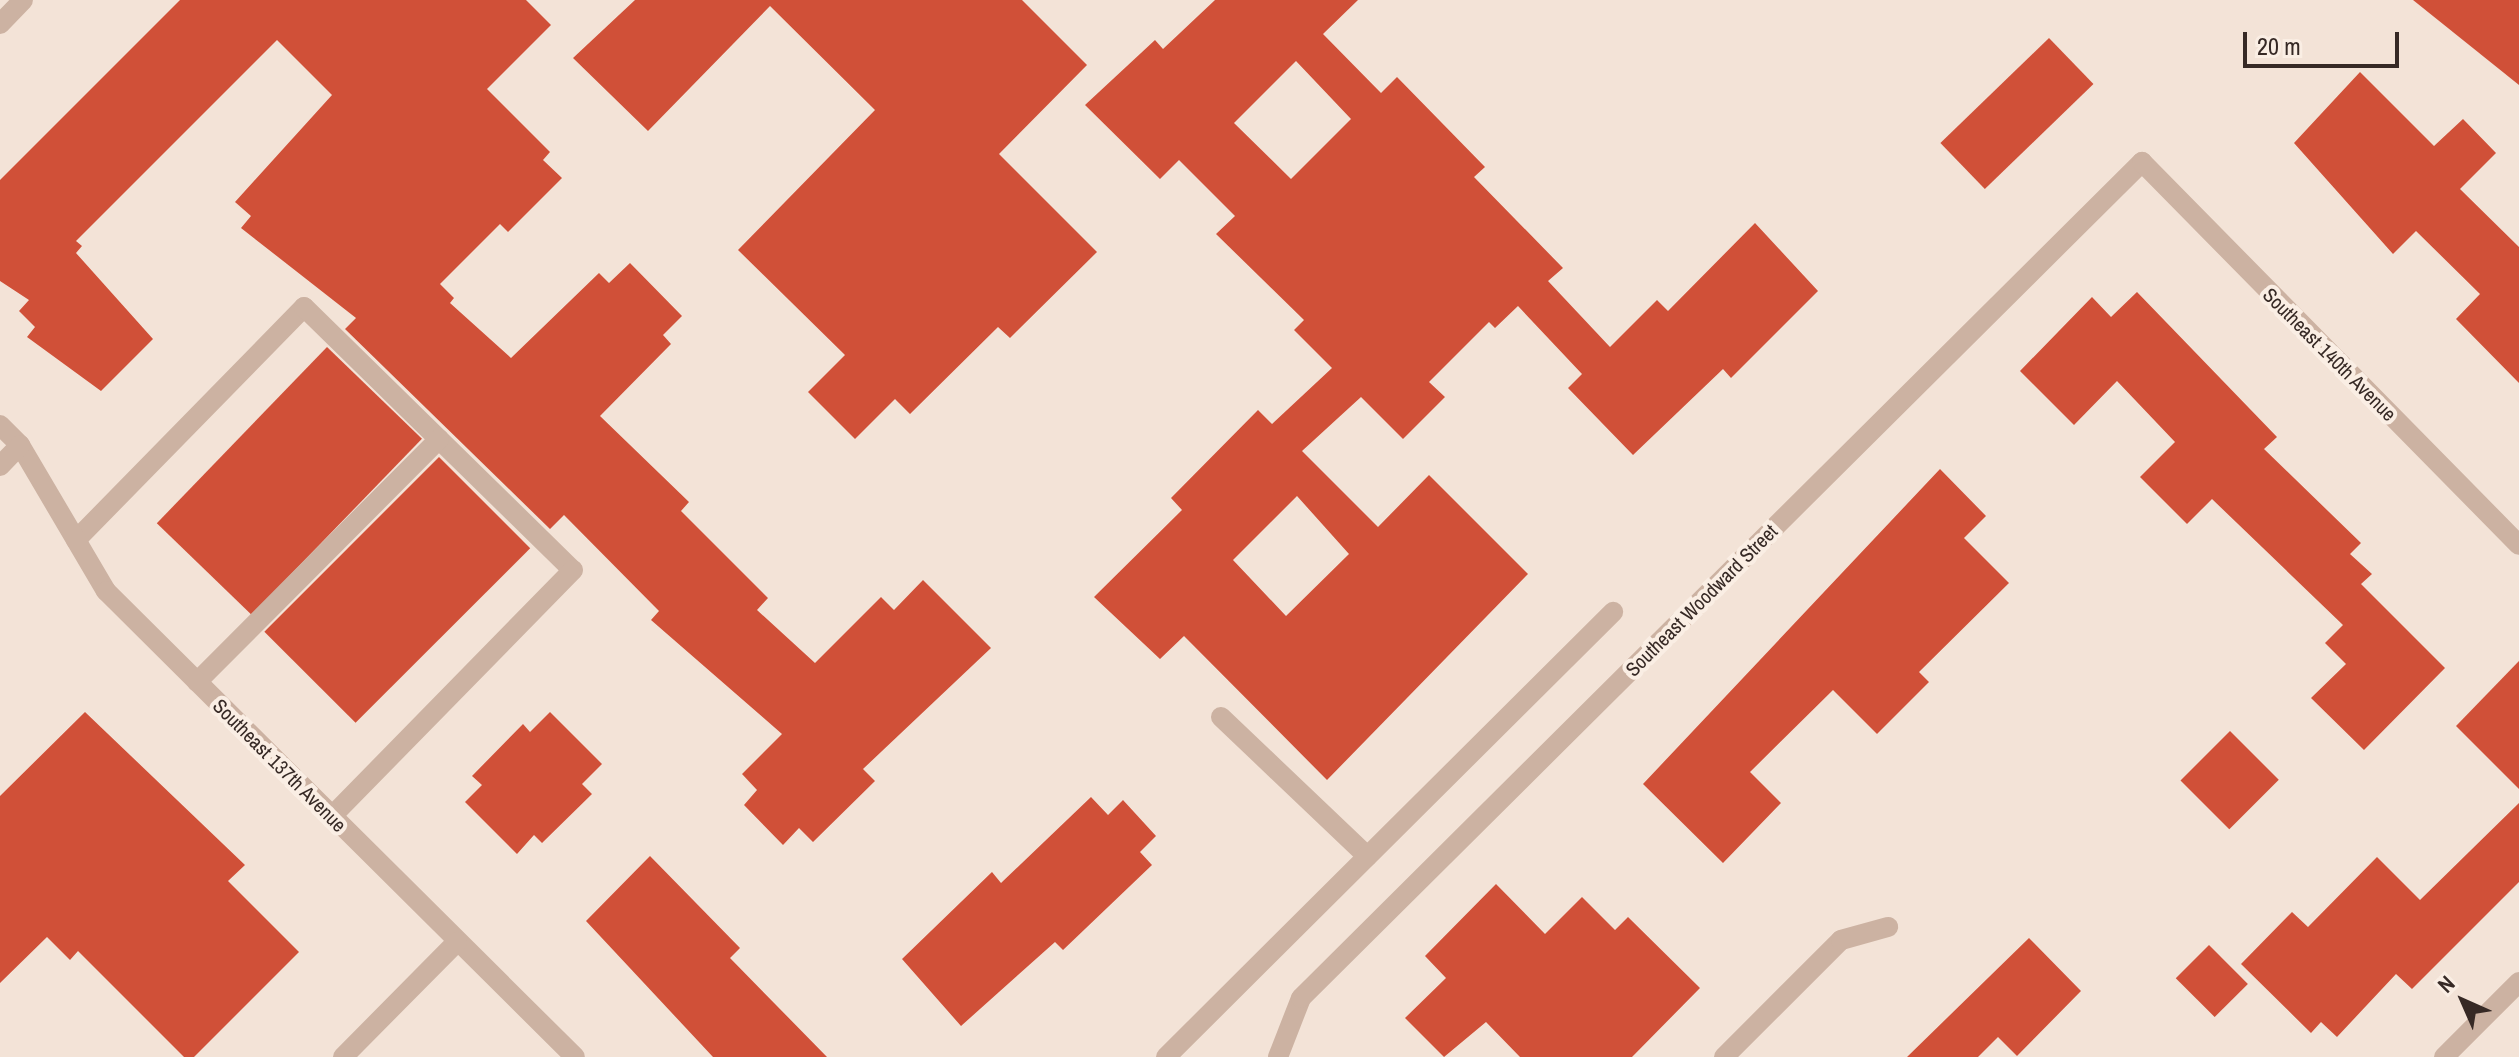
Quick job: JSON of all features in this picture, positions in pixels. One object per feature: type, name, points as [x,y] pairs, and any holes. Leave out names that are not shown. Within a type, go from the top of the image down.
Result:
[{"type":"street","points":[[0,24],[23,0]]},
{"type":"street","name":"Southeast 140th Avenue","points":[[2142,162],[2519,545]]},
{"type":"street","name":"Southeast Woodward Street","points":[[1277,1053],[1301,998],[2142,162]]},
{"type":"street","points":[[76,540],[304,307],[573,570],[332,816]]},
{"type":"street","name":"Southeast 137th Avenue","points":[[0,425],[20,445],[106,591],[575,1057]]},
{"type":"street","points":[[197,682],[439,439]]},
{"type":"street","points":[[0,466],[20,445]]},
{"type":"street","points":[[1166,1057],[1613,612]]},
{"type":"street","points":[[1221,717],[1367,856]]},
{"type":"street","points":[[1724,1057],[1841,940],[1888,927]]},
{"type":"street","points":[[343,1057],[457,942]]},
{"type":"street","points":[[2444,1057],[2519,982]]},
{"type":"building","points":[[180,0],[526,0],[551,25],[487,89],[550,152],[543,160],[562,178],[508,232],[500,224],[440,284],[454,298],[450,303],[511,358],[599,273],[609,283],[630,263],[682,316],[663,335],[671,344],[600,416],[689,502],[681,511],[768,598],[757,610],[815,663],[881,597],[894,610],[923,580],[991,648],[863,769],[875,781],[813,842],[799,828],[783,845],[744,805],[757,790],[742,774],[782,734],[651,620],[659,611],[564,515],[550,529],[345,329],[356,318],[241,228],[251,216],[235,202],[332,95],[277,40],[76,241],[82,246],[76,253],[153,339],[101,391],[27,337],[35,327],[19,311],[29,300],[0,281],[0,180]]},
{"type":"building","points":[[635,0],[1022,0],[1087,65],[999,154],[1097,252],[1010,338],[998,327],[910,414],[895,399],[855,439],[808,392],[845,355],[738,250],[875,110],[770,6],[648,131],[573,58]]},
{"type":"building","points":[[1215,0],[1358,0],[1323,34],[1381,93],[1397,77],[1485,167],[1474,177],[1563,268],[1548,281],[1610,347],[1657,300],[1668,311],[1755,223],[1818,291],[1731,378],[1723,369],[1633,455],[1568,388],[1582,374],[1518,306],[1495,328],[1489,322],[1429,382],[1445,397],[1403,439],[1361,397],[1302,451],[1378,527],[1429,475],[1528,574],[1327,780],[1184,636],[1160,659],[1094,597],[1182,510],[1171,498],[1258,410],[1272,424],[1332,368],[1294,330],[1304,320],[1216,234],[1235,216],[1179,160],[1160,179],[1085,105],[1155,40],[1163,49]],"holes":[[[1296,61],[1351,119],[1291,179],[1234,123]],[[1297,496],[1349,554],[1286,616],[1233,560]]]},
{"type":"building","points":[[2413,0],[2519,0],[2519,85]]},
{"type":"building","points":[[2049,38],[2093,84],[1985,189],[1940,143]]},
{"type":"building","points":[[2360,72],[2434,146],[2463,119],[2496,153],[2460,189],[2519,247],[2519,383],[2456,319],[2480,294],[2416,231],[2393,254],[2294,143]]},
{"type":"building","points":[[2137,292],[2277,437],[2264,449],[2361,543],[2350,554],[2372,574],[2361,584],[2445,668],[2364,750],[2311,698],[2346,664],[2325,643],[2343,625],[2212,499],[2187,524],[2140,477],[2175,442],[2117,381],[2074,425],[2020,371],[2092,297],[2111,317]]},
{"type":"building","points":[[327,347],[422,439],[252,615],[157,523]]},
{"type":"building","points":[[439,457],[530,548],[356,723],[264,632]]},
{"type":"building","points":[[1940,469],[1986,516],[1964,538],[2009,583],[1919,672],[1929,682],[1877,734],[1833,690],[1750,772],[1781,803],[1723,863],[1643,784]]},
{"type":"building","points":[[2519,661],[2519,789],[2456,726]]},
{"type":"building","points":[[85,712],[245,865],[228,881],[299,952],[194,1057],[184,1057],[78,951],[70,960],[47,937],[0,983],[0,796]]},
{"type":"building","points":[[550,712],[602,764],[582,784],[592,794],[542,843],[534,835],[517,854],[465,802],[482,785],[472,776],[523,724],[530,732]]},
{"type":"building","points":[[2230,731],[2279,780],[2229,829],[2181,780]]},
{"type":"building","points":[[1091,797],[1108,815],[1123,800],[1156,836],[1140,852],[1152,865],[1063,950],[1055,942],[961,1026],[902,959],[992,872],[1001,883]]},
{"type":"building","points":[[2519,803],[2519,882],[2412,989],[2396,974],[2337,1037],[2321,1022],[2311,1033],[2241,964],[2292,912],[2308,927],[2377,857],[2420,900]]},
{"type":"building","points":[[650,856],[740,948],[730,958],[827,1057],[713,1057],[586,921]]},
{"type":"building","points":[[1496,884],[1545,934],[1582,897],[1615,930],[1628,917],[1700,988],[1632,1057],[1520,1057],[1486,1022],[1444,1057],[1405,1018],[1446,978],[1425,956]]},
{"type":"building","points":[[2029,938],[2081,991],[2017,1056],[1998,1037],[1978,1057],[1907,1057]]},
{"type":"building","points":[[2209,945],[2248,984],[2215,1017],[2176,978]]}]
